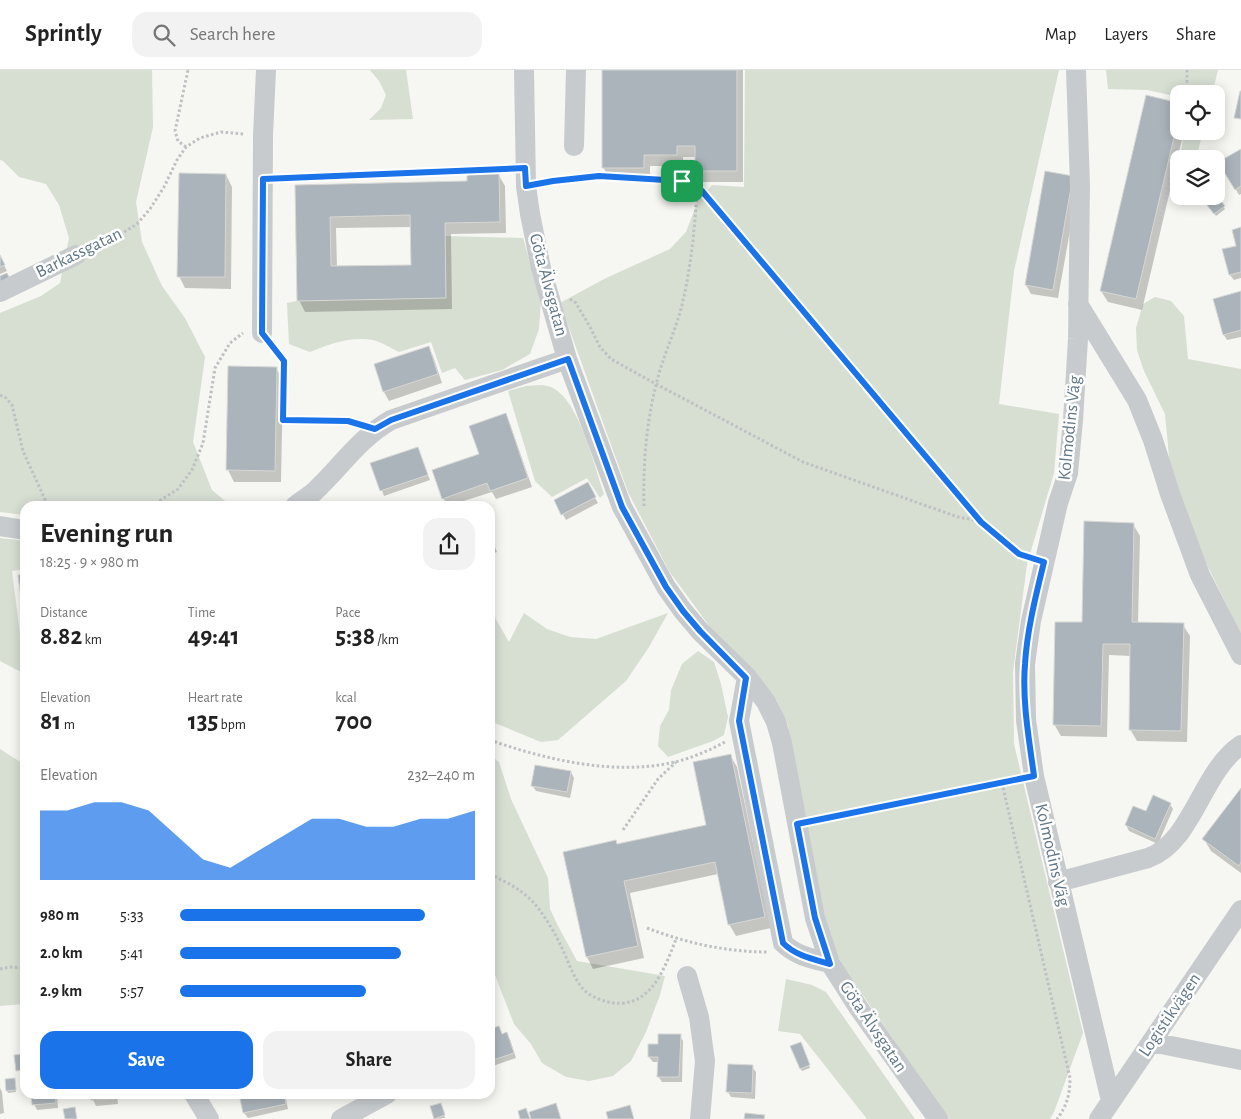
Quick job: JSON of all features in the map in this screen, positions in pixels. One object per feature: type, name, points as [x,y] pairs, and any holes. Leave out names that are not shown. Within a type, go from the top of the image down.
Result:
[{"type":"street","points":[[262,333],[263,135],[266,70]]},
{"type":"street","name":"Göta Älvsgatan","points":[[524,70],[526,177],[534,238],[568,359],[622,507],[666,587],[683,611],[766,702],[776,722],[782,743],[815,918],[830,964],[858,1007],[938,1119]]},
{"type":"street","points":[[574,146],[576,70]]},
{"type":"street","name":"Kolmodins Väg","points":[[1076,70],[1080,185],[1078,339],[1068,473],[1058,503],[1030,621],[1025,664],[1026,720],[1034,776],[1111,1101]]},
{"type":"street","name":"Barkassgatan","points":[[0,292],[76,255]]},
{"type":"street","points":[[1078,304],[1137,400],[1153,440],[1170,494],[1200,575],[1241,655]]},
{"type":"street","points":[[301,501],[314,491],[375,429],[391,420],[568,359]]},
{"type":"street","points":[[0,526],[20,529]]},
{"type":"street","points":[[746,678],[739,721],[783,943],[791,951],[830,964]]},
{"type":"street","points":[[1058,882],[1148,858],[1166,849],[1185,824],[1221,763],[1241,745]]},
{"type":"street","name":"Logistikvägen","points":[[1099,1119],[1241,910]]},
{"type":"street","points":[[687,976],[699,1017],[705,1061],[700,1119]]},
{"type":"street","points":[[1151,1042],[1241,1060]]},
{"type":"street","points":[[197,1099],[209,1119]]},
{"type":"street","points":[[341,1119],[378,1099]]},
{"type":"path","points":[[188,70],[175,131],[178,141],[186,147],[200,138],[221,132],[263,135]]},
{"type":"path","points":[[1187,70],[1187,85]]},
{"type":"path","points":[[1159,224],[1178,140]]},
{"type":"path","name":"Barkassgatan","points":[[76,255],[102,244],[137,224],[150,209],[186,147]]},
{"type":"path","points":[[263,179],[526,177],[553,181],[599,176],[682,181],[697,188],[702,191],[981,522],[1019,554],[1044,562]]},
{"type":"path","points":[[644,512],[647,440],[656,384],[680,309],[690,266],[697,188]]},
{"type":"path","points":[[548,290],[562,294],[576,304],[600,347],[611,359],[656,384],[803,462],[958,517],[981,522]]},
{"type":"path","points":[[159,501],[178,489],[192,470],[203,443],[215,368],[230,343],[242,333],[262,333],[284,361],[283,420],[348,421],[375,429]]},
{"type":"path","points":[[0,396],[6,398],[12,405],[23,451],[46,501]]},
{"type":"path","points":[[495,742],[561,760],[622,768],[653,766],[677,762],[728,741],[736,730],[739,721]]},
{"type":"path","points":[[623,830],[658,779],[677,762]]},
{"type":"path","points":[[797,824],[1034,776]]},
{"type":"path","points":[[1002,783],[1070,1078],[1068,1102],[1058,1119]]},
{"type":"path","points":[[495,877],[523,891],[539,910],[560,944],[570,967],[584,990],[599,1000],[616,1004],[637,1000],[654,986],[665,970],[676,939]]},
{"type":"path","points":[[647,928],[676,939],[737,950],[754,952],[791,951]]},
{"type":"path","points":[[0,969],[20,968]]},
{"type":"shaded area","points":[[0,70],[152,70],[153,127],[136,202],[142,242],[162,286],[185,318],[205,357],[193,442],[212,490],[225,501],[20,501],[20,514],[0,512],[0,313],[41,296],[60,283],[69,238],[59,205],[46,184],[19,177],[0,160]]},
{"type":"shaded area","points":[[370,70],[406,70],[413,119],[369,120],[381,108],[386,95],[379,81]]},
{"type":"shaded area","points":[[745,70],[1059,70],[1014,271],[999,404],[1059,414],[1054,473],[1027,564],[1013,672],[1014,744],[1083,1033],[1050,1119],[948,1119],[845,969],[832,946],[823,915],[788,726],[777,701],[760,678],[713,631],[669,571],[628,492],[560,303],[604,279],[670,249],[686,232],[698,201],[712,185],[744,187]]},
{"type":"shaded area","points":[[1106,70],[1218,70],[1214,85],[1170,85],[1170,95],[1147,90],[1108,89]]},
{"type":"shaded area","points":[[1183,140],[1201,140],[1198,150],[1181,150]]},
{"type":"shaded area","points":[[445,236],[523,238],[541,299],[539,329],[530,354],[502,370],[465,380],[455,368],[442,373],[431,342],[399,352],[376,341],[365,339],[340,342],[310,352],[289,344],[287,303],[297,301],[446,298]]},
{"type":"shaded area","points":[[1155,297],[1171,301],[1184,316],[1188,359],[1241,369],[1241,634],[1184,518],[1170,467],[1165,414],[1144,371],[1137,350],[1136,328],[1143,304]]},
{"type":"shaded area","points":[[542,385],[552,387],[563,395],[578,420],[591,452],[604,494],[600,498],[587,478],[552,497],[535,481],[508,391],[526,386]]},
{"type":"shaded area","points":[[0,538],[20,540],[20,570],[12,571],[20,634],[20,671],[0,661]]},
{"type":"shaded area","points":[[524,613],[547,629],[570,637],[596,639],[668,613],[649,647],[626,681],[558,740],[541,742],[495,723],[495,618],[509,642]]},
{"type":"shaded area","points":[[698,651],[714,662],[721,684],[728,717],[724,735],[713,741],[668,757],[658,746],[660,726],[669,710],[671,690],[682,664]]},
{"type":"shaded area","points":[[0,749],[20,762],[20,1004],[0,1006]]},
{"type":"shaded area","points":[[495,759],[499,762],[511,799],[548,878],[550,909],[577,961],[665,976],[646,1032],[631,1061],[613,1076],[589,1081],[566,1077],[542,1063],[531,1044],[514,1024],[495,975]]},
{"type":"shaded area","points":[[786,979],[812,985],[826,992],[915,1119],[867,1119],[800,1034],[778,1031]]},
{"type":"building","points":[[602,70],[737,70],[737,171],[695,171],[695,146],[677,146],[677,155],[644,155],[644,168],[602,168]]},
{"type":"building","points":[[1241,91],[1241,119],[1234,118]]},
{"type":"building","points":[[1146,95],[1170,101],[1170,140],[1173,140],[1136,299],[1100,291]]},
{"type":"building","points":[[1241,149],[1241,186],[1235,190],[1225,174],[1225,158]]},
{"type":"building","points":[[1045,171],[1073,176],[1053,290],[1025,285]]},
{"type":"building","points":[[179,173],[226,174],[225,277],[177,277]]},
{"type":"building","points":[[499,173],[500,222],[445,223],[446,298],[297,301],[295,185],[467,181],[467,174]],"holes":[[[410,215],[411,265],[331,266],[330,217]]]},
{"type":"building","points":[[1207,205],[1224,205],[1225,206],[1214,214]]},
{"type":"building","points":[[1241,227],[1241,272],[1229,275],[1222,249],[1236,246],[1232,230]]},
{"type":"building","points":[[0,255],[5,265],[0,267]]},
{"type":"building","points":[[7,273],[10,279],[0,284],[0,276]]},
{"type":"building","points":[[1241,291],[1241,330],[1223,335],[1213,299]]},
{"type":"building","points":[[429,346],[438,374],[383,392],[374,364]]},
{"type":"building","points":[[228,366],[277,367],[275,471],[226,470]]},
{"type":"building","points":[[506,413],[528,478],[490,491],[487,483],[442,499],[432,470],[479,454],[469,426]]},
{"type":"building","points":[[418,447],[428,475],[380,491],[370,463]]},
{"type":"building","points":[[588,482],[596,497],[561,515],[554,500]]},
{"type":"building","points":[[1084,521],[1134,523],[1132,622],[1184,623],[1181,731],[1129,730],[1130,644],[1103,644],[1101,726],[1053,725],[1055,622],[1082,622]]},
{"type":"building","points":[[18,575],[20,575],[20,591]]},
{"type":"building","points":[[731,754],[765,917],[728,925],[715,862],[624,881],[638,946],[586,957],[563,852],[616,840],[617,844],[706,825],[693,762]]},
{"type":"building","points":[[535,765],[571,771],[567,792],[531,786]]},
{"type":"building","points":[[1241,788],[1241,862],[1239,866],[1202,839]]},
{"type":"building","points":[[1153,795],[1171,803],[1155,839],[1125,825],[1133,806],[1146,811]]},
{"type":"building","points":[[499,1026],[502,1034],[507,1032],[514,1053],[495,1059],[495,1027]]},
{"type":"building","points":[[658,1034],[681,1034],[679,1077],[657,1077],[658,1057],[648,1057],[648,1044],[658,1044]]},
{"type":"building","points":[[801,1042],[810,1065],[800,1069],[790,1046]]},
{"type":"building","points":[[20,1054],[20,1070],[16,1071],[14,1055]]},
{"type":"building","points":[[728,1064],[753,1065],[752,1093],[726,1092]]},
{"type":"building","points":[[15,1078],[16,1090],[6,1091],[5,1079]]},
{"type":"building","points":[[31,1099],[56,1099],[56,1103],[32,1105]]},
{"type":"building","points":[[240,1099],[285,1099],[286,1104],[243,1113]]},
{"type":"building","points":[[441,1103],[445,1115],[434,1119],[430,1106]]},
{"type":"building","points":[[556,1103],[561,1119],[531,1119],[529,1112]]},
{"type":"building","points":[[630,1105],[634,1119],[608,1119],[606,1112]]},
{"type":"building","points":[[75,1107],[77,1119],[65,1119],[63,1109]]},
{"type":"building","points":[[526,1108],[530,1119],[520,1119],[518,1111]]},
{"type":"building","points":[[745,1113],[765,1115],[764,1119],[744,1119]]},
{"type":"route","points":[[525,168],[526,186],[599,176],[682,181],[702,191],[981,522],[1019,554],[1044,562],[1030,621],[1025,664],[1026,720],[1034,776],[797,824],[815,918],[830,964],[791,951],[783,943],[739,721],[746,678],[700,631],[666,587],[622,507],[568,359],[391,420],[375,429],[348,421],[283,420],[284,361],[262,333],[263,179],[525,168]]}]
